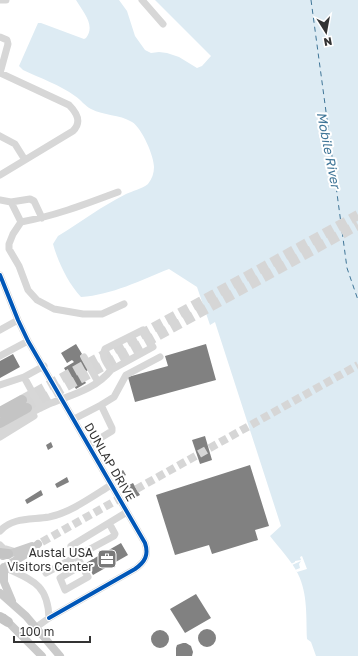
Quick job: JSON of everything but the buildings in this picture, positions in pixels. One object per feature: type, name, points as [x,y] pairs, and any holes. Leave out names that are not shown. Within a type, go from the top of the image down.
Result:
[{"type":"highway","points":[[0,412],[24,404],[0,423]]},
{"type":"main road","points":[[1,567],[31,551],[40,543],[6,554]]},
{"type":"main road","points":[[1,567],[28,548]]},
{"type":"main road","points":[[1,567],[5,588],[13,603]]},
{"type":"main road","points":[[0,593],[13,603],[36,626],[60,656]]},
{"type":"main road","points":[[3,618],[24,636],[42,656]]},
{"type":"street","points":[[0,0],[6,0]]},
{"type":"street","points":[[142,0],[163,24]]},
{"type":"street","points":[[0,37],[7,40],[8,44],[0,73],[69,105],[76,113],[78,120],[77,127],[73,131],[0,175]]},
{"type":"street","points":[[0,136],[15,144],[25,160]]},
{"type":"street","points":[[118,192],[77,208],[42,218],[21,222],[13,234],[9,244],[9,249],[19,266],[28,290],[37,300],[54,309],[83,314],[102,314],[124,304]]},
{"type":"street","points":[[0,200],[11,202],[30,199],[34,201],[42,218]]},
{"type":"street","points":[[11,202],[21,222]]},
{"type":"street","name":"DUNLAP DRIVE","points":[[0,275],[28,341],[44,366],[145,543],[147,550],[145,560],[135,570],[49,618],[24,636]]},
{"type":"street","points":[[0,330],[18,320]]},
{"type":"street","points":[[0,430],[41,408],[77,394],[98,382],[111,370],[153,347],[143,330],[105,349],[103,358],[111,370]]},
{"type":"street","points":[[0,356],[28,341]]},
{"type":"street","points":[[84,357],[98,382]]},
{"type":"street","points":[[74,419],[114,397],[126,375],[160,357]]},
{"type":"street","points":[[0,385],[24,377],[44,366]]},
{"type":"street","points":[[24,377],[41,408]]},
{"type":"street","points":[[89,445],[112,431],[101,405]]},
{"type":"street","points":[[0,437],[29,420],[41,408]]},
{"type":"street","points":[[0,532],[4,527],[14,521],[49,517],[62,513],[111,485]]},
{"type":"street","points":[[82,565],[71,546],[127,512]]},
{"type":"street","points":[[46,573],[114,536],[115,534],[109,523]]},
{"type":"street","points":[[0,545],[6,554]]},
{"type":"street","points":[[1,567],[24,575],[37,585],[48,605],[49,618]]},
{"type":"water","name":"Mobile River","points":[[76,0],[119,0],[127,11],[135,36],[145,50],[151,53],[167,53],[179,57],[197,68],[202,66],[211,56],[155,0],[358,0],[358,656],[316,656],[311,642],[307,639],[306,606],[301,582],[292,564],[270,536],[281,526],[215,322],[210,325],[197,287],[169,269],[115,290],[93,296],[81,297],[68,279],[61,265],[53,244],[58,236],[117,199],[146,186],[151,180],[154,169],[152,156],[147,143],[136,125],[127,119],[91,109],[69,92],[23,70],[19,66],[38,23],[84,39],[86,38],[90,28],[89,23]]},
{"type":"pier","points":[[302,556],[307,569],[297,572],[295,570],[300,568],[299,564],[301,561],[292,565],[291,564],[295,561],[301,560],[300,557]]},
{"type":"ferry route","points":[[311,0],[347,268],[358,300]]},
{"type":"tunnel","points":[[22,400],[358,215]]},
{"type":"tunnel","points":[[27,408],[358,225]]},
{"type":"tunnel","points":[[42,542],[358,365]]},
{"type":"cycle path","points":[[0,275],[28,341],[145,543],[147,551],[144,561],[135,569],[49,618]]},
{"type":"place","name":"Austal USA Visitors Center","points":[[107,559]]}]
